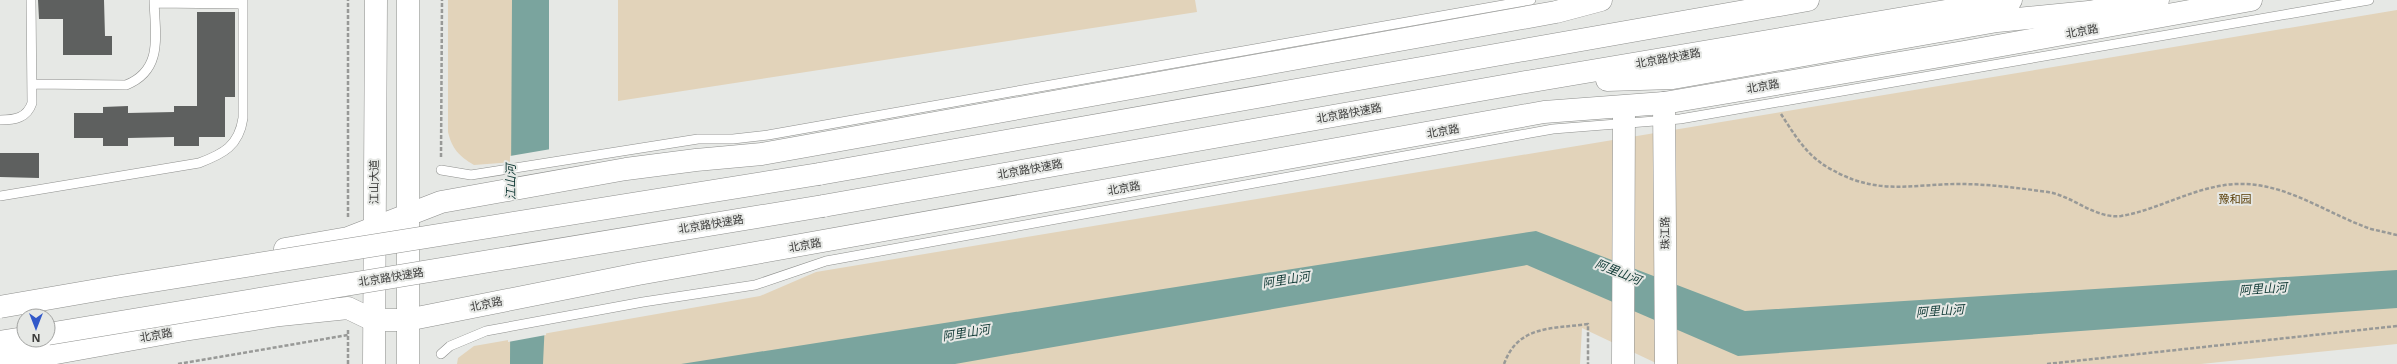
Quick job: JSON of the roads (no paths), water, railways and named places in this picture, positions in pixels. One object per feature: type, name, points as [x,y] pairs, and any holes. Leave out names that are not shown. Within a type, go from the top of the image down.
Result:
[{"type":"main road","name":"江山大道","points":[[374,364],[373,320],[376,0]]},
{"type":"main road","points":[[408,0],[408,364]]},
{"type":"main road","points":[[0,300],[348,238],[441,202],[502,191],[555,173],[650,166],[770,153],[1556,12],[1601,0]]},
{"type":"main road","points":[[1593,37],[1687,10],[1733,0]]},
{"type":"main road","points":[[0,307],[115,287],[819,174],[1808,0]]},
{"type":"main road","name":"北京路快速路","points":[[56,333],[823,206],[1520,83],[2011,0]]},
{"type":"main road","points":[[1520,83],[1673,78],[1997,21],[2089,12],[2158,0]]},
{"type":"main road","name":"北京路","points":[[0,363],[184,330],[280,315],[348,308],[373,320],[407,320],[502,300],[1544,112],[1624,115],[1664,112],[1956,54],[2251,0]]},
{"type":"main road","name":"珠江路","points":[[1664,112],[1666,364]]},
{"type":"main road","points":[[1623,357],[1624,115]]},
{"type":"main road","points":[[0,342],[16,339]]},
{"type":"lane","points":[[0,120],[14,120],[30,110],[32,103],[32,0]]},
{"type":"lane","points":[[441,170],[472,175],[502,170],[555,173],[698,139],[733,139],[768,135],[859,120],[1531,0]]},
{"type":"lane","points":[[1664,112],[1772,103],[2369,0]]},
{"type":"lane","points":[[0,196],[198,162],[227,151],[239,135],[243,118],[243,2],[154,2],[153,59],[149,70],[139,80],[126,85],[32,84]]},
{"type":"lane","points":[[441,354],[450,346],[486,331],[755,285],[826,261],[1624,115]]},
{"type":"water","name":"江山河","points":[[512,0],[549,0],[549,235],[543,364],[510,364]]},
{"type":"water","name":"阿里山河","points":[[1536,231],[1745,311],[2397,270],[2397,308],[1738,356],[1527,265],[955,364],[681,364]]},
{"type":"park label","name":"豫和园","points":[[2235,199]]}]
